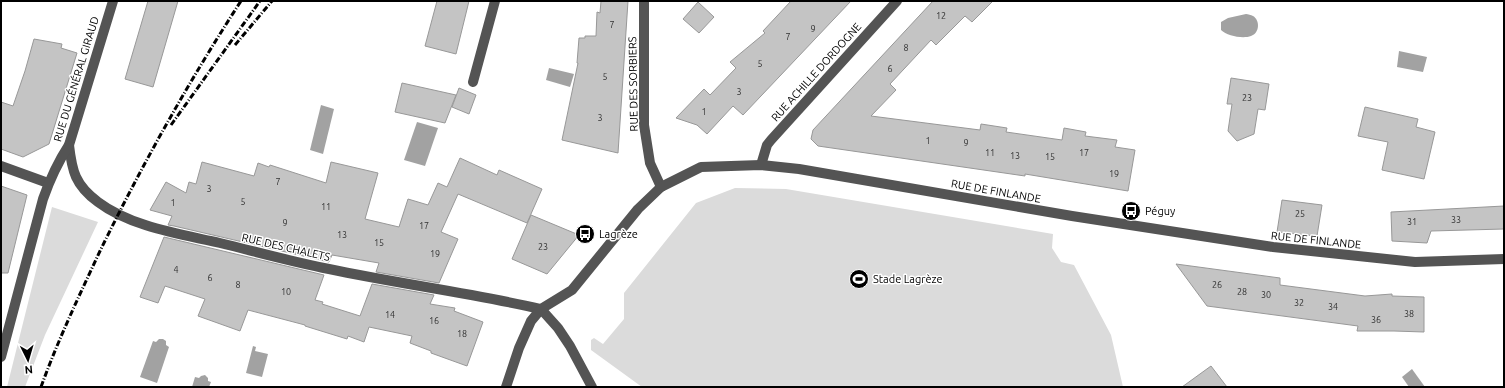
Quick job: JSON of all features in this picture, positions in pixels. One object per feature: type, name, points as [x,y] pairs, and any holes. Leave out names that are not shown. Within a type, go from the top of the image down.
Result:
[{"type":"street","name":"RUE DU GÉNÉRAL GIRAUD","points":[[1,357],[48,183],[57,164],[69,145],[113,1]]},
{"type":"street","points":[[473,82],[495,1]]},
{"type":"street","name":"RUE DES SORBIERS","points":[[644,1],[644,125],[650,163],[661,187]]},
{"type":"street","name":"RUE ACHILLE DORDOGNE","points":[[761,165],[767,145],[771,140],[897,1]]},
{"type":"street","name":"RUE DES CHALETS","points":[[69,145],[72,167],[79,184],[98,203],[130,219],[162,229],[329,269],[541,309]]},
{"type":"street","name":"RUE DE FINLANDE","points":[[541,309],[572,290],[638,209],[661,187],[701,167],[761,165],[799,169],[1072,216],[1273,248],[1415,262],[1504,259]]},
{"type":"street","points":[[1,166],[48,183]]},
{"type":"street","points":[[506,387],[519,348],[531,321],[541,309],[558,328],[570,346],[592,387]]},
{"type":"shaded area","points":[[1246,14],[1253,16],[1258,23],[1256,32],[1251,36],[1240,37],[1227,34],[1221,30],[1221,22],[1228,18]]},
{"type":"shaded area","points":[[1399,51],[1427,57],[1423,72],[1397,67]]},
{"type":"shaded area","points":[[549,68],[574,74],[570,87],[546,80]]},
{"type":"shaded area","points":[[321,105],[334,109],[323,154],[310,150]]},
{"type":"shaded area","points":[[417,122],[438,128],[425,166],[404,160]]},
{"type":"shaded area","name":"Stade Lagrèze","points":[[735,188],[786,189],[1053,234],[1052,248],[1061,262],[1074,265],[1111,335],[1123,387],[642,387],[591,350],[591,340],[594,338],[603,344],[624,319],[624,293],[696,203]]},
{"type":"shaded area","points":[[52,207],[98,222],[45,335],[25,387],[7,387]]},
{"type":"shaded area","points":[[159,339],[166,341],[166,345],[169,347],[157,383],[140,377],[153,341],[156,342]]},
{"type":"shaded area","points":[[253,346],[256,347],[255,351],[268,354],[262,377],[246,373]]},
{"type":"shaded area","points":[[1412,369],[1425,387],[1409,387],[1402,377]]},
{"type":"shaded area","points":[[205,375],[208,378],[208,381],[211,382],[209,387],[192,387],[195,377],[199,378]]},
{"type":"building","points":[[148,1],[178,1],[153,87],[125,79]]},
{"type":"building","points":[[437,1],[469,1],[456,54],[425,46]]},
{"type":"building","points":[[601,1],[628,1],[618,153],[562,140],[578,63],[579,38],[585,38],[585,36],[596,36],[597,12],[600,13]]},
{"type":"building","points":[[791,1],[851,1],[743,115],[733,106],[707,134],[697,125],[676,118],[704,89],[710,95],[736,68],[730,62],[765,33],[763,31]]},
{"type":"building","points":[[933,1],[993,1],[972,22],[965,16],[936,45],[931,40],[890,84],[896,90],[871,116],[980,130],[981,124],[1007,128],[1006,132],[1062,140],[1064,128],[1086,132],[1085,136],[1117,140],[1115,147],[1135,150],[1128,191],[1025,174],[1025,176],[818,146],[811,139],[813,130]]},
{"type":"building","points":[[698,2],[714,17],[699,33],[683,19]]},
{"type":"building","points":[[34,39],[62,44],[61,48],[77,53],[49,144],[23,157],[1,149],[1,102],[13,106]]},
{"type":"building","points":[[1231,78],[1269,84],[1265,110],[1258,109],[1254,134],[1237,141],[1228,131],[1232,104],[1227,104]]},
{"type":"building","points":[[402,83],[456,95],[445,123],[395,112]]},
{"type":"building","points":[[459,88],[476,95],[469,114],[452,107]]},
{"type":"building","points":[[1365,107],[1418,119],[1416,127],[1435,132],[1424,179],[1382,170],[1388,142],[1358,136]]},
{"type":"building","points":[[460,158],[497,175],[499,170],[542,189],[527,223],[458,194],[441,232],[458,239],[439,283],[376,272],[379,263],[332,255],[329,262],[168,225],[172,216],[150,210],[166,182],[186,193],[189,182],[196,184],[202,162],[254,176],[258,163],[269,167],[270,165],[326,183],[331,162],[378,173],[365,219],[399,227],[408,199],[428,205],[438,183],[447,187]]},
{"type":"building","points":[[1,186],[27,195],[8,273],[1,273]]},
{"type":"building","points":[[1282,200],[1322,205],[1317,236],[1277,232]]},
{"type":"building","points":[[1504,206],[1504,229],[1431,231],[1427,243],[1392,241],[1391,212]]},
{"type":"building","points":[[531,215],[579,235],[547,274],[512,259]]},
{"type":"building","points":[[164,237],[324,275],[315,300],[323,302],[322,304],[360,316],[372,284],[434,295],[430,304],[455,308],[454,311],[483,322],[467,366],[431,353],[431,351],[410,343],[412,336],[369,327],[364,342],[348,336],[347,339],[305,325],[248,310],[240,331],[198,316],[205,299],[165,286],[158,303],[140,297]]},
{"type":"building","points":[[1176,264],[1280,278],[1280,285],[1365,296],[1392,294],[1392,296],[1424,297],[1424,332],[1357,331],[1358,326],[1207,306]]},
{"type":"building","points":[[1211,366],[1227,387],[1182,387]]},
{"type":"railway","points":[[41,387],[54,352],[77,301],[132,187],[185,93],[241,1]]},
{"type":"railway","points":[[171,125],[260,1]]},
{"type":"railway","points":[[235,45],[272,1]]},
{"type":"place","name":"Péguy","points":[[1131,211]]},
{"type":"place","name":"Lagrèze","points":[[585,234]]},
{"type":"place","name":"Stade Lagrèze","points":[[859,279]]}]
